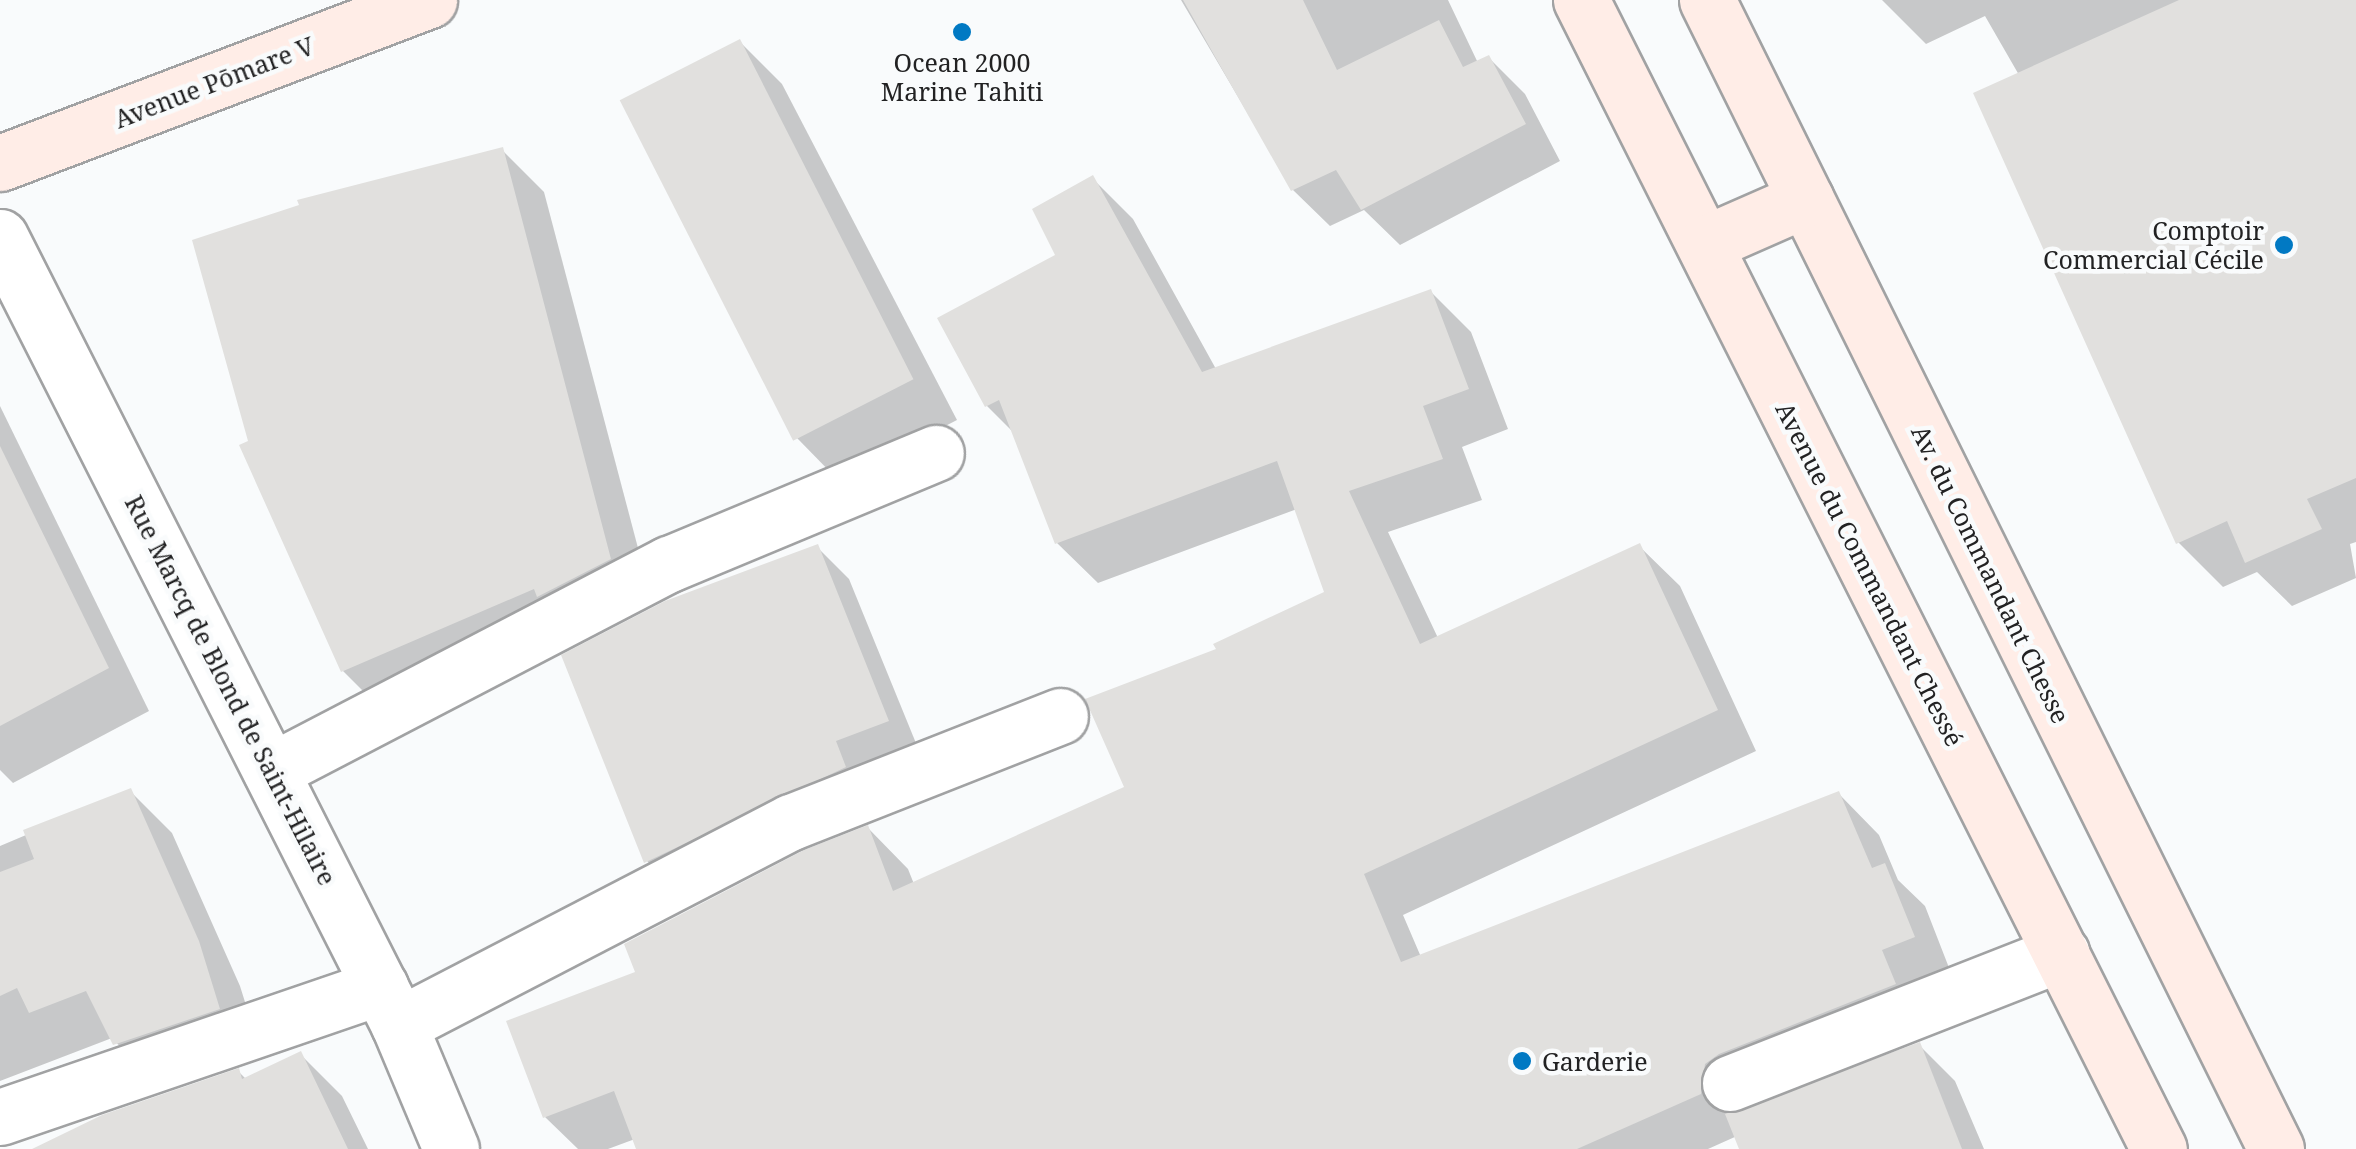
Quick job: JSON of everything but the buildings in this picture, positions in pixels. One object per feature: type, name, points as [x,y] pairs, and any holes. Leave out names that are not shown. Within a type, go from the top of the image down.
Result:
[{"type":"main road","name":"Avenue Pōmare V","points":[[0,163],[335,17],[429,0]]},
{"type":"main road","name":"Avenue du Commandant Chessé","points":[[1582,0],[2158,1149]]},
{"type":"main road","name":"Av. du Commandant Chesse","points":[[1707,0],[2276,1149]]},
{"type":"main road","points":[[1706,243],[1806,200]]},
{"type":"street","name":"Rue Marcq de Blond de Saint-Hilaire","points":[[0,236],[390,1006],[451,1149]]},
{"type":"street","points":[[271,771],[669,564],[936,454]]},
{"type":"street","points":[[0,1117],[390,1006],[791,822],[1060,716]]},
{"type":"street","points":[[1730,1083],[2061,953]]},
{"type":"place","name":"Ocean 2000 Marine Tahiti","points":[[962,32]]},
{"type":"place","name":"Comptoir Commercial Cécile","points":[[2284,245]]},
{"type":"place","name":"Garderie","points":[[1522,1061]]}]
